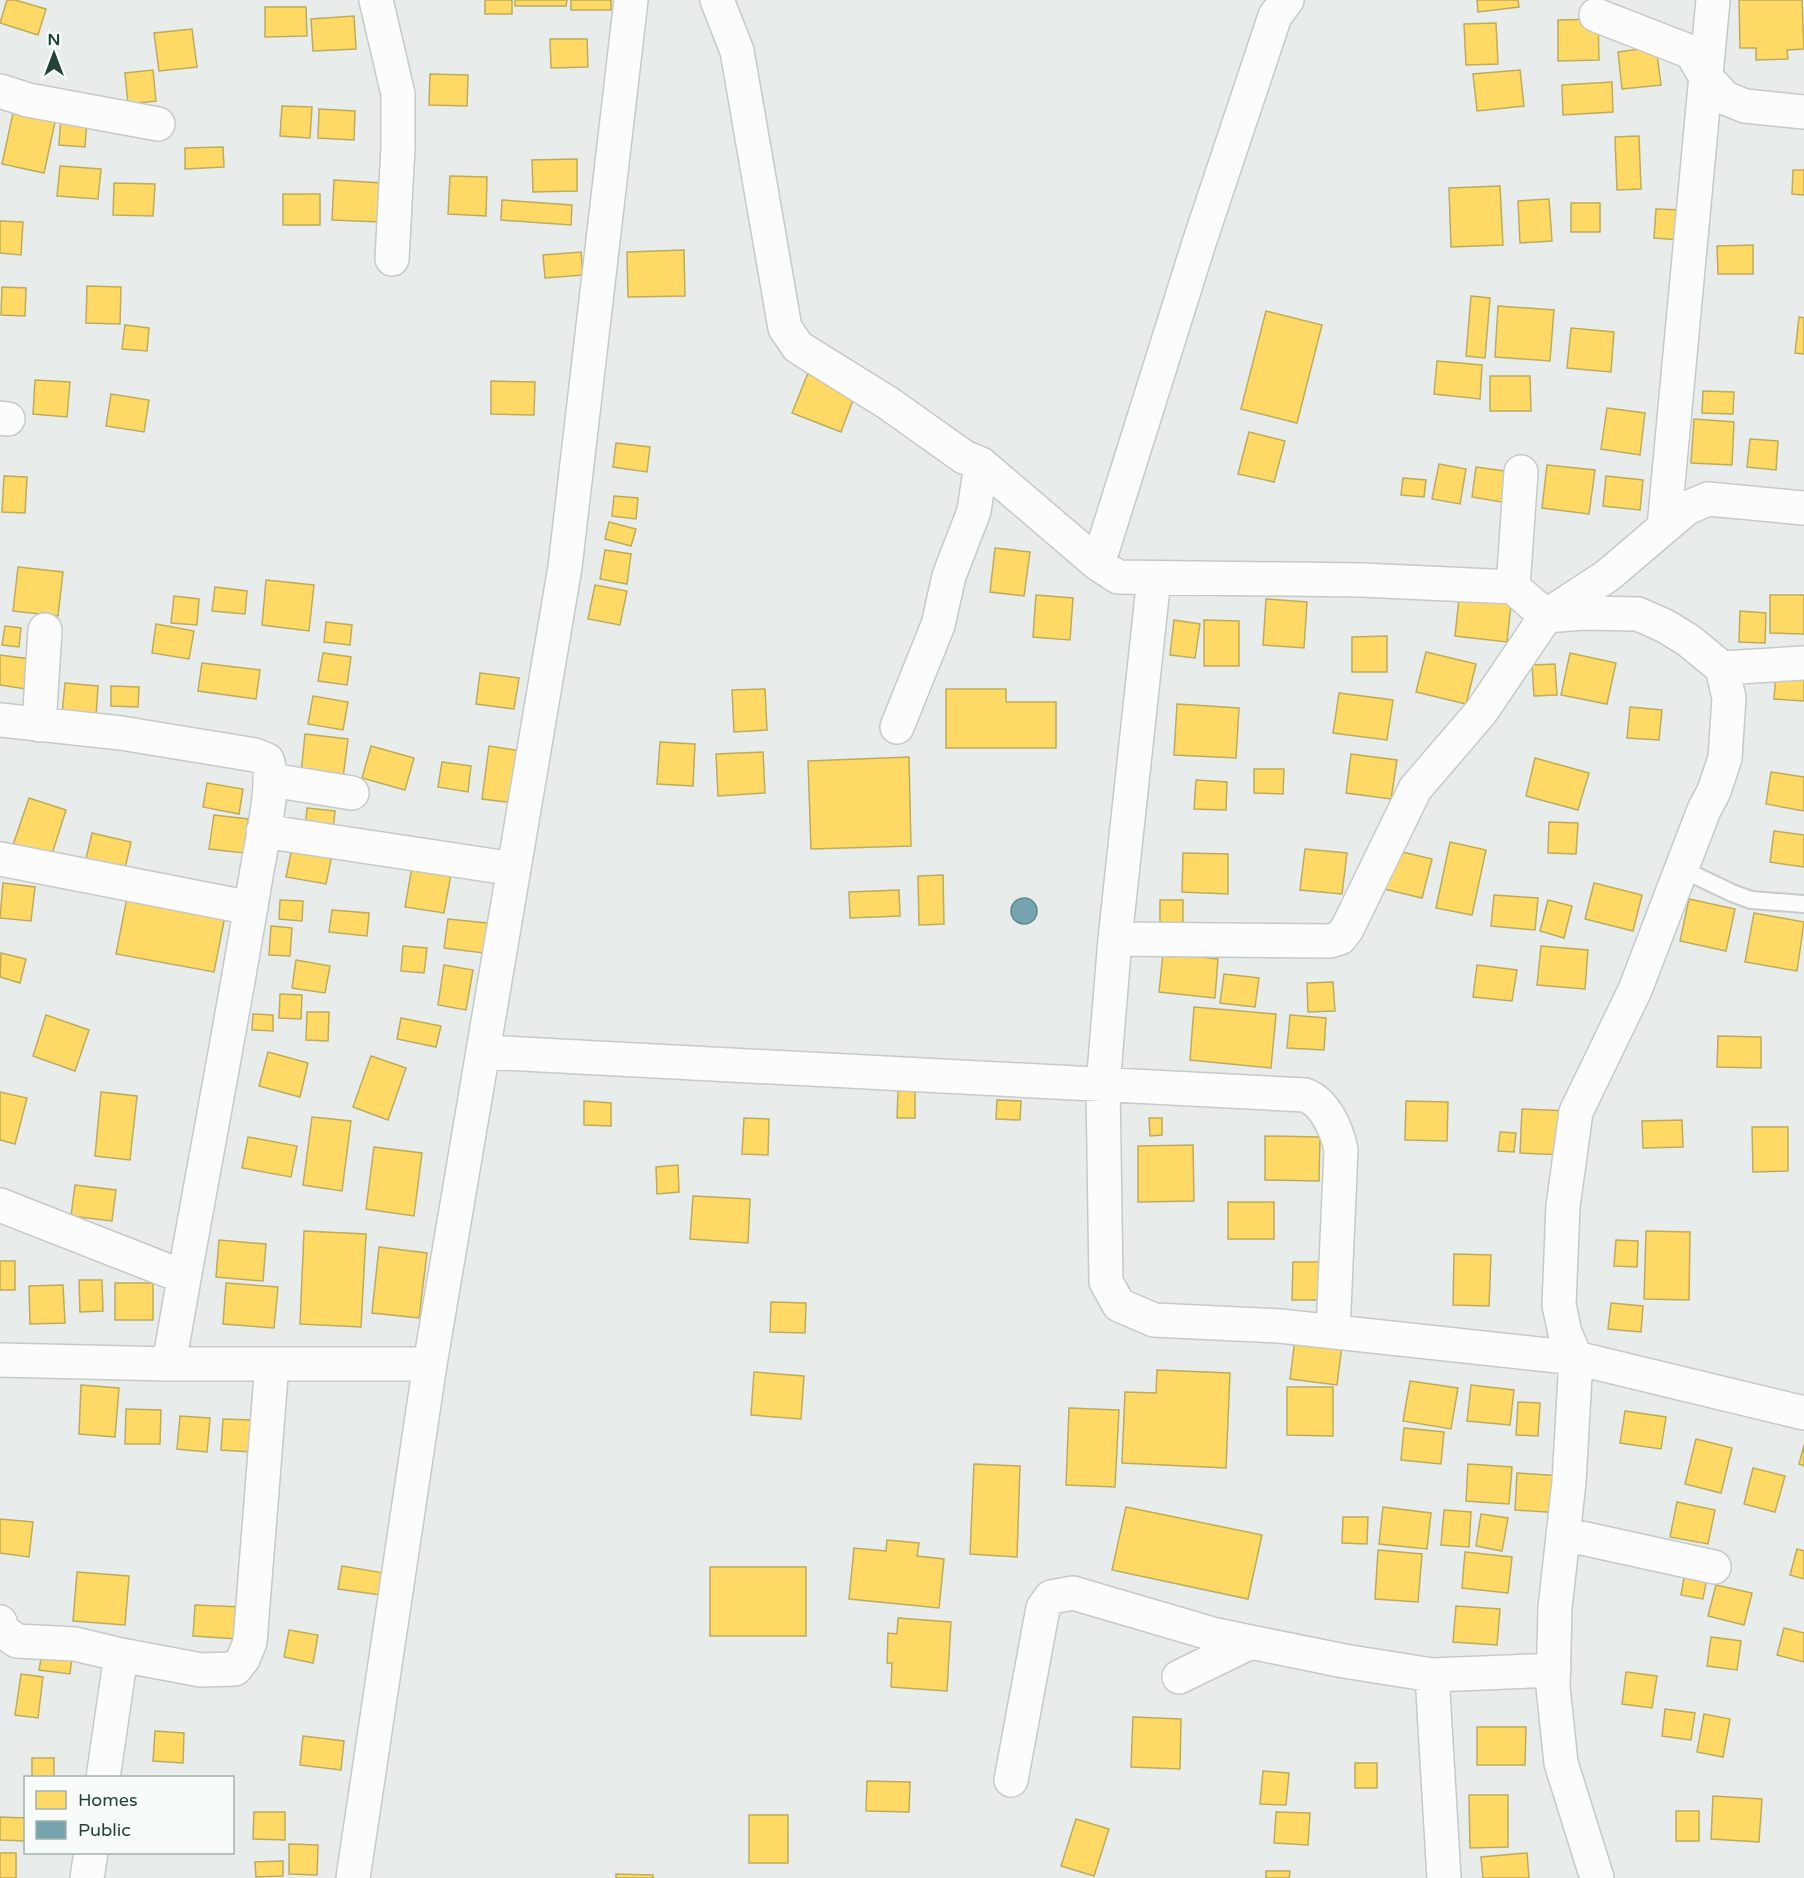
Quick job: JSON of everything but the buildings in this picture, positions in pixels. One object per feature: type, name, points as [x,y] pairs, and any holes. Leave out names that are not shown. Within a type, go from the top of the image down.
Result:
[{"type":"street","points":[[376,0],[398,94],[398,147],[392,259]]},
{"type":"street","points":[[353,1878],[430,1364],[565,567],[631,0]]},
{"type":"street","points":[[1664,527],[1713,0]]},
{"type":"street","points":[[720,6],[737,51],[785,327],[798,347],[888,403],[964,457],[981,464],[1098,564],[1118,577],[1362,580],[1513,587],[1546,616],[1582,613],[1638,614],[1665,626],[1688,640],[1722,668],[1729,698],[1725,759],[1635,990],[1576,1112],[1563,1206],[1559,1305],[1565,1333],[1576,1358],[1569,1482],[1556,1608],[1553,1687],[1561,1763],[1597,1878]]},
{"type":"street","points":[[1098,564],[1199,243],[1278,6]]},
{"type":"street","points":[[1596,15],[1691,52],[1706,76],[1725,98],[1745,106],[1804,112]]},
{"type":"street","points":[[0,91],[27,100],[158,124]]},
{"type":"street","points":[[897,727],[938,625],[949,576],[974,511],[981,464]]},
{"type":"street","points":[[1513,587],[1521,472]]},
{"type":"street","points":[[1115,939],[1330,941],[1340,938],[1364,897],[1415,789],[1481,712],[1546,616],[1607,576],[1687,508],[1708,499],[1804,508]]},
{"type":"street","points":[[1154,578],[1115,939],[1103,1086],[1106,1282],[1119,1305],[1154,1320],[1280,1326],[1576,1358],[1804,1413]]},
{"type":"street","points":[[39,725],[45,630]]},
{"type":"street","points":[[1722,668],[1804,663]]},
{"type":"street","points":[[0,720],[121,733],[255,756],[267,760],[271,769],[251,908],[169,1364]]},
{"type":"street","points":[[271,780],[352,794]]},
{"type":"street","points":[[263,831],[514,869]]},
{"type":"street","points":[[0,859],[251,908]]},
{"type":"street","points":[[484,1052],[1305,1095],[1314,1098],[1329,1118],[1339,1136],[1341,1150],[1333,1332]]},
{"type":"street","points":[[0,1205],[184,1277]]},
{"type":"street","points":[[0,1360],[169,1364],[430,1364]]},
{"type":"street","points":[[0,1622],[3,1631],[17,1641],[75,1644],[201,1670],[235,1669],[243,1659],[250,1642],[272,1364]]},
{"type":"street","points":[[1563,1534],[1714,1567]]},
{"type":"street","points":[[1011,1780],[1043,1608],[1051,1597],[1073,1593],[1216,1635],[1344,1661],[1432,1675],[1554,1670]]},
{"type":"street","points":[[1179,1677],[1251,1642]]},
{"type":"street","points":[[103,1776],[121,1655]]},
{"type":"street","points":[[1432,1675],[1444,1878]]},
{"type":"street","points":[[87,1878],[91,1854]]},
{"type":"lane","points":[[1682,869],[1751,900],[1804,904]]}]
